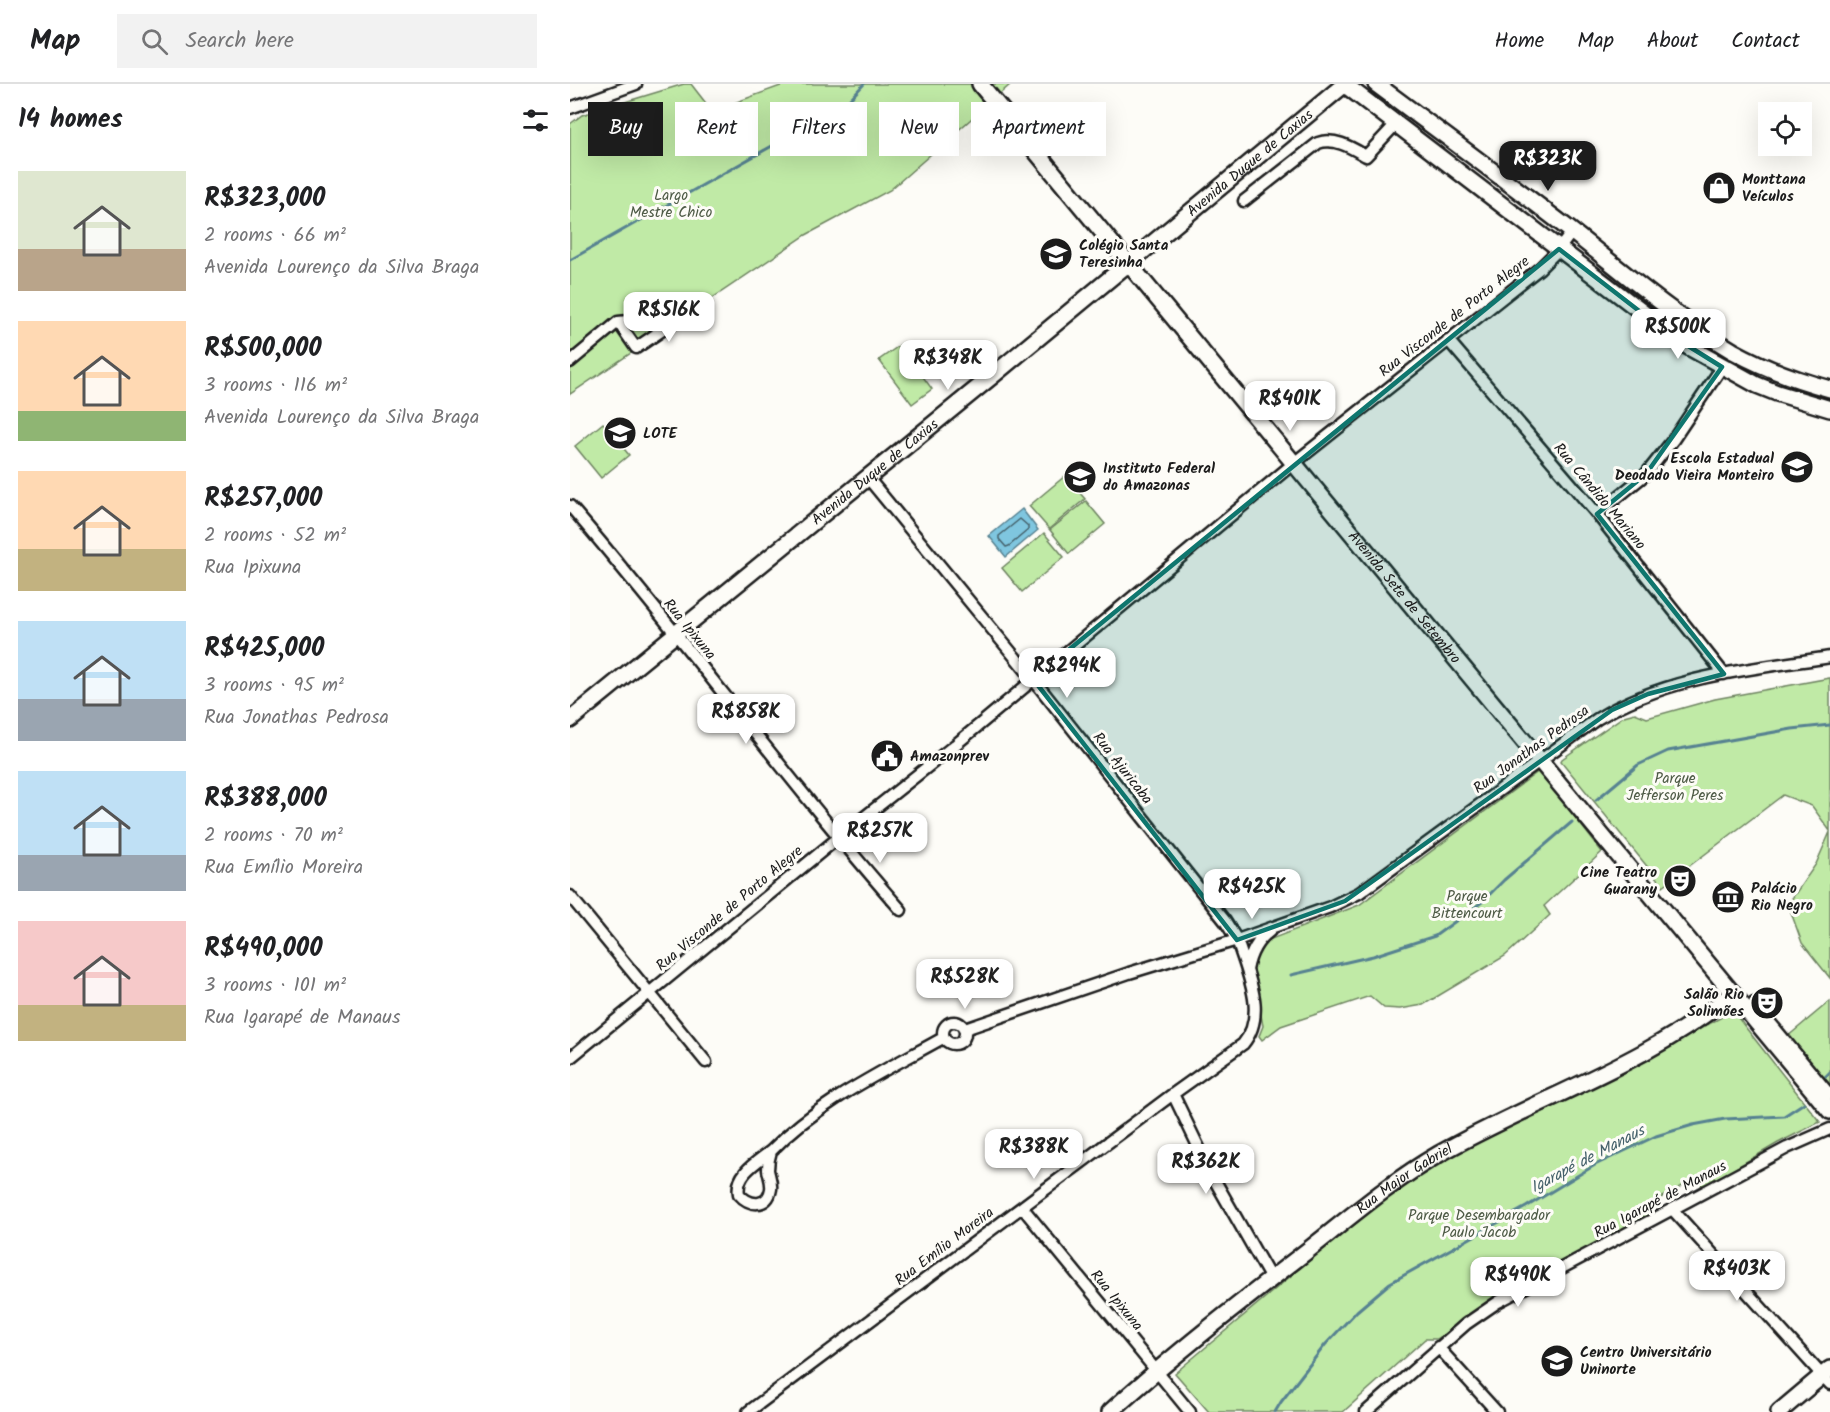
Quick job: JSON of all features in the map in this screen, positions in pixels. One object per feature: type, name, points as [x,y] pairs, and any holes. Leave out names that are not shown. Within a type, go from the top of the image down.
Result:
[{"type":"street","points":[[570,108],[636,84]]},
{"type":"street","name":"Avenida Sete de Setembro","points":[[980,84],[1830,1111]]},
{"type":"street","points":[[1344,84],[1685,345],[1722,367],[1777,393],[1830,409]]},
{"type":"street","name":"Avenida Duque de Caxias","points":[[570,720],[868,478],[1344,84]]},
{"type":"street","points":[[1376,84],[1710,337],[1742,356],[1782,374],[1830,389]]},
{"type":"street","points":[[1244,201],[1318,143],[1337,142],[1366,156],[1396,124]]},
{"type":"street","name":"Rua Visconde de Porto Alegre","points":[[570,1058],[1294,462],[1540,268],[1572,232]]},
{"type":"street","points":[[1658,326],[1671,309]]},
{"type":"street","points":[[570,362],[618,322]]},
{"type":"street","name":"Rua Cândido Mariano","points":[[1448,340],[1597,514],[1724,674]]},
{"type":"street","points":[[1597,514],[1646,474],[1722,367]]},
{"type":"street","name":"Rua Ajuricaba","points":[[868,478],[1033,679],[1238,940]]},
{"type":"street","name":"Rua Ipixuna","points":[[570,506],[838,838],[901,910]]},
{"type":"street","name":"Rua Jonathas Pedrosa","points":[[964,1029],[1129,973],[1238,940],[1330,907],[1359,893],[1597,719],[1630,701],[1666,688],[1724,674],[1830,657]]},
{"type":"street","points":[[570,896],[706,1062]]},
{"type":"street","name":"Rua Jonathas Pedrosa","points":[[1246,972],[1255,945],[1263,935],[1275,927]]},
{"type":"street","name":"Rua Emílio Moreira","points":[[748,1412],[1173,1094],[1234,1052],[1251,1034],[1255,1022],[1255,1007],[1238,940]]},
{"type":"street","name":"Rua Major Gabriel","points":[[1110,1412],[1155,1371],[1270,1279],[1347,1219],[1437,1155],[1635,1057],[1719,1005],[1733,993]]},
{"type":"street","points":[[1754,1004],[1830,1095]]},
{"type":"street","points":[[949,1022],[960,1023],[964,1029],[964,1037],[960,1043],[952,1044],[943,1038],[942,1030],[949,1022]]},
{"type":"street","points":[[771,1151],[768,1163],[771,1187],[769,1194],[759,1203],[751,1204],[739,1194],[739,1181],[743,1174],[797,1127],[825,1107],[943,1038]]},
{"type":"street","points":[[1173,1094],[1214,1179],[1270,1279]]},
{"type":"street","name":"Rua Igarapé de Manaus","points":[[1366,1412],[1438,1347],[1498,1302],[1787,1148],[1830,1129]]},
{"type":"street","name":"Rua Ipixuna","points":[[1022,1207],[1190,1412]]},
{"type":"street","points":[[1673,1210],[1827,1376],[1779,1412]]},
{"type":"street","points":[[1438,1347],[1497,1412]]},
{"type":"highlighted area","points":[[1559,249],[1669,334],[1722,367],[1646,474],[1597,514],[1724,674],[1648,694],[1612,710],[1345,901],[1237,940],[1033,679]]},
{"type":"green space","name":"Largo Mestre Chico","points":[[684,84],[691,84],[705,102],[675,102],[675,156],[758,156],[758,102],[737,102],[786,84],[1011,84],[990,102],[971,102],[971,119],[959,130],[959,102],[879,102],[879,156],[929,156],[890,190],[806,235],[570,394],[570,124],[588,113],[588,156],[663,156],[663,102],[625,102]]},
{"type":"green space","points":[[900,345],[932,389],[912,404],[879,360]]},
{"type":"green space","points":[[603,423],[629,455],[601,478],[575,446]]},
{"type":"green space","points":[[1065,476],[1085,499],[1049,529],[1029,506]]},
{"type":"green space","points":[[1086,501],[1105,524],[1069,554],[1050,530]]},
{"type":"green space","points":[[1044,533],[1064,557],[1022,592],[1002,568]]},
{"type":"green space","name":"Parque Jefferson Peres","points":[[1830,678],[1830,831],[1812,806],[1783,795],[1663,886],[1561,761],[1624,716],[1635,713],[1647,718],[1715,699]]},
{"type":"green space","name":"Parque Bittencourt","points":[[1539,771],[1602,852],[1544,906],[1550,915],[1505,956],[1423,1005],[1400,1009],[1384,1008],[1370,996],[1281,1026],[1262,1040],[1259,1036],[1263,1026],[1252,968],[1261,943],[1359,905]]},
{"type":"green space","points":[[1830,832],[1830,978],[1802,943],[1788,904],[1816,864]]},
{"type":"green space","points":[[1830,1001],[1830,1090],[1787,1037]]},
{"type":"green space","name":"Parque Desembargador Paulo Jacob","points":[[1729,1013],[1735,1014],[1820,1122],[1778,1143],[1705,1186],[1691,1181],[1654,1202],[1649,1215],[1487,1303],[1437,1339],[1425,1339],[1343,1412],[1209,1412],[1175,1373],[1384,1198],[1441,1160],[1647,1058]]},
{"type":"water","points":[[1022,509],[1038,530],[1006,557],[989,536]]},
{"type":"waterway","points":[[570,260],[849,100],[864,84]]},
{"type":"waterway","points":[[1596,800],[1638,765],[1668,751],[1792,729],[1830,725]]},
{"type":"waterway","points":[[1291,975],[1373,956],[1435,936],[1482,902],[1504,880],[1572,822]]},
{"type":"waterway","name":"Igarapé de Manaus","points":[[1822,1080],[1830,1072]]},
{"type":"waterway","name":"Igarapé de Manaus","points":[[1275,1412],[1325,1345],[1357,1311],[1390,1283],[1526,1207],[1595,1165],[1656,1136],[1693,1125],[1725,1119],[1784,1116],[1804,1103]]},
{"type":"place","name":"Monttana Veículos","points":[[1719,188]]},
{"type":"place","name":"Colégio Santa Teresinha","points":[[1056,254]]},
{"type":"place","name":"LOTE","points":[[620,433]]},
{"type":"place","name":"Escola Estadual Deodado Vieira Monteiro","points":[[1797,467]]},
{"type":"place","name":"Instituto Federal do Amazonas","points":[[1080,477]]},
{"type":"place","name":"Amazonprev","points":[[887,756]]},
{"type":"place","name":"Cine Teatro Guarany","points":[[1680,881]]},
{"type":"place","name":"Palácio Rio Negro","points":[[1728,897]]},
{"type":"place","name":"Salão Rio Solimões","points":[[1767,1003]]},
{"type":"place","name":"Centro Universitário Uninorte","points":[[1557,1361]]}]
